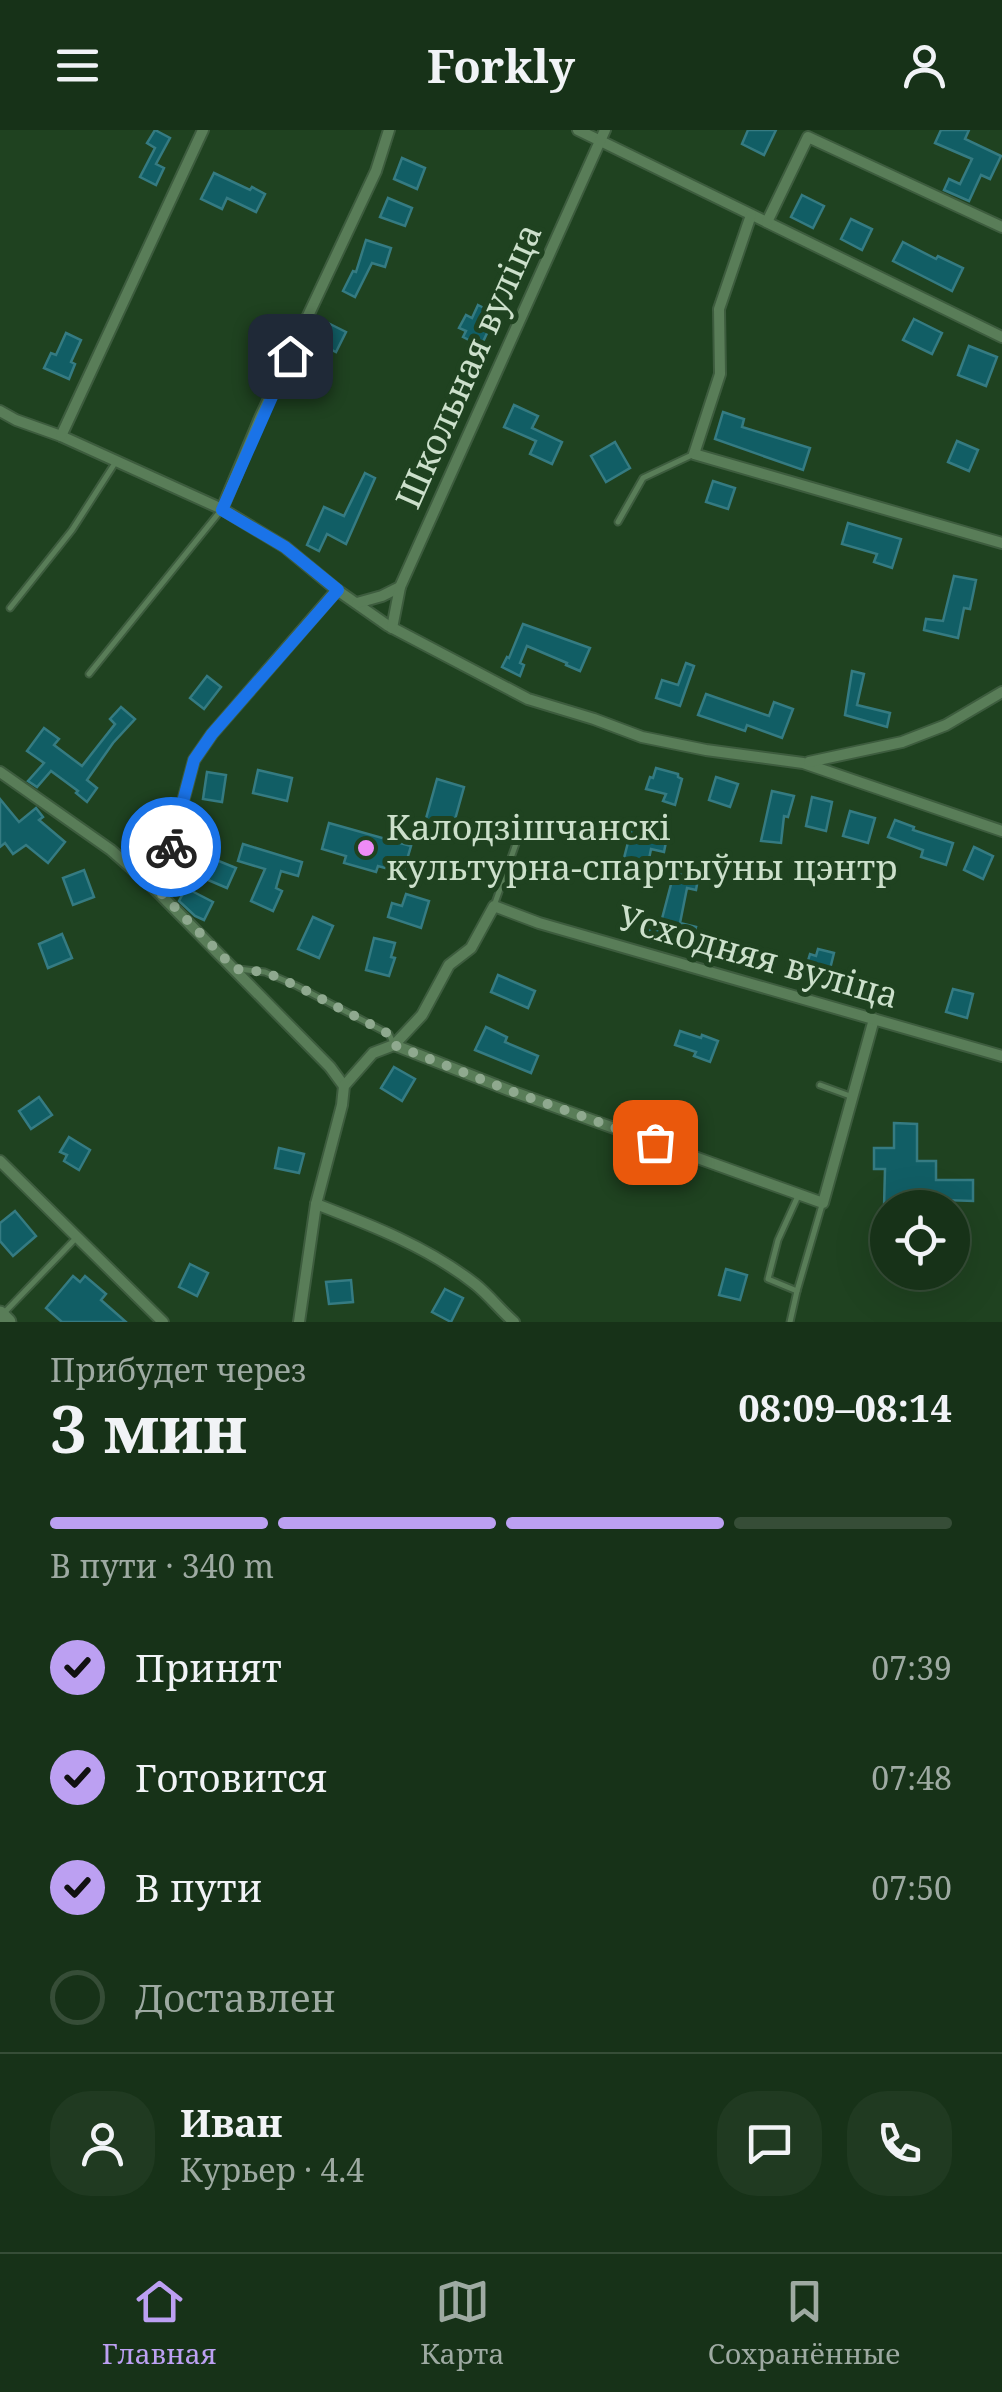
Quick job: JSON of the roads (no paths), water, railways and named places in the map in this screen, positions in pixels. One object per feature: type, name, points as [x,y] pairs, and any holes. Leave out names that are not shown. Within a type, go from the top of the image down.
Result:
[{"type":"street","points":[[61,436],[203,130]]},
{"type":"street","points":[[222,510],[260,418],[376,170],[389,130]]},
{"type":"street","points":[[578,130],[602,135],[751,215],[1002,337]]},
{"type":"street","name":"Школьная вуліца","points":[[392,628],[400,586],[602,135]]},
{"type":"street","points":[[767,222],[808,138],[1002,227]]},
{"type":"street","points":[[751,215],[718,310],[720,374],[694,454],[1002,543]]},
{"type":"street","points":[[0,411],[222,510],[285,547],[392,628],[528,699],[642,738],[803,763],[1002,831]]},
{"type":"street","points":[[0,427],[16,420]]},
{"type":"street","points":[[357,604],[400,586]]},
{"type":"street","points":[[154,886],[170,850],[194,760],[212,734],[338,590]]},
{"type":"street","points":[[803,763],[902,742],[946,725],[1002,692]]},
{"type":"street","points":[[0,772],[111,850],[154,886],[344,1086]]},
{"type":"street","points":[[299,1322],[316,1204],[344,1086],[373,1053],[394,1045],[422,1015],[449,965],[471,948],[494,906]]},
{"type":"street","name":"Усходняя вуліца","points":[[494,906],[540,923],[1002,1056]]},
{"type":"street","points":[[394,1045],[823,1202],[874,1019]]},
{"type":"street","points":[[0,1161],[156,1320]]},
{"type":"street","points":[[316,1204],[408,1242],[442,1262],[477,1285],[514,1322]]},
{"type":"lane","points":[[618,522],[643,478],[694,454]]},
{"type":"lane","points":[[10,608],[72,530],[116,461]]},
{"type":"lane","points":[[89,674],[222,510]]},
{"type":"lane","points":[[494,906],[524,821]]},
{"type":"lane","points":[[235,969],[265,972],[297,986],[389,1034],[394,1045]]},
{"type":"lane","points":[[820,1085],[853,1097]]},
{"type":"lane","points":[[797,1291],[768,1279],[778,1240],[798,1194]]},
{"type":"lane","points":[[790,1322],[823,1202]]},
{"type":"lane","points":[[2,1317],[76,1238]]},
{"type":"place","name":"Калодзішчанскі культурна-спартыўны цэнтр","points":[[366,848]]}]
